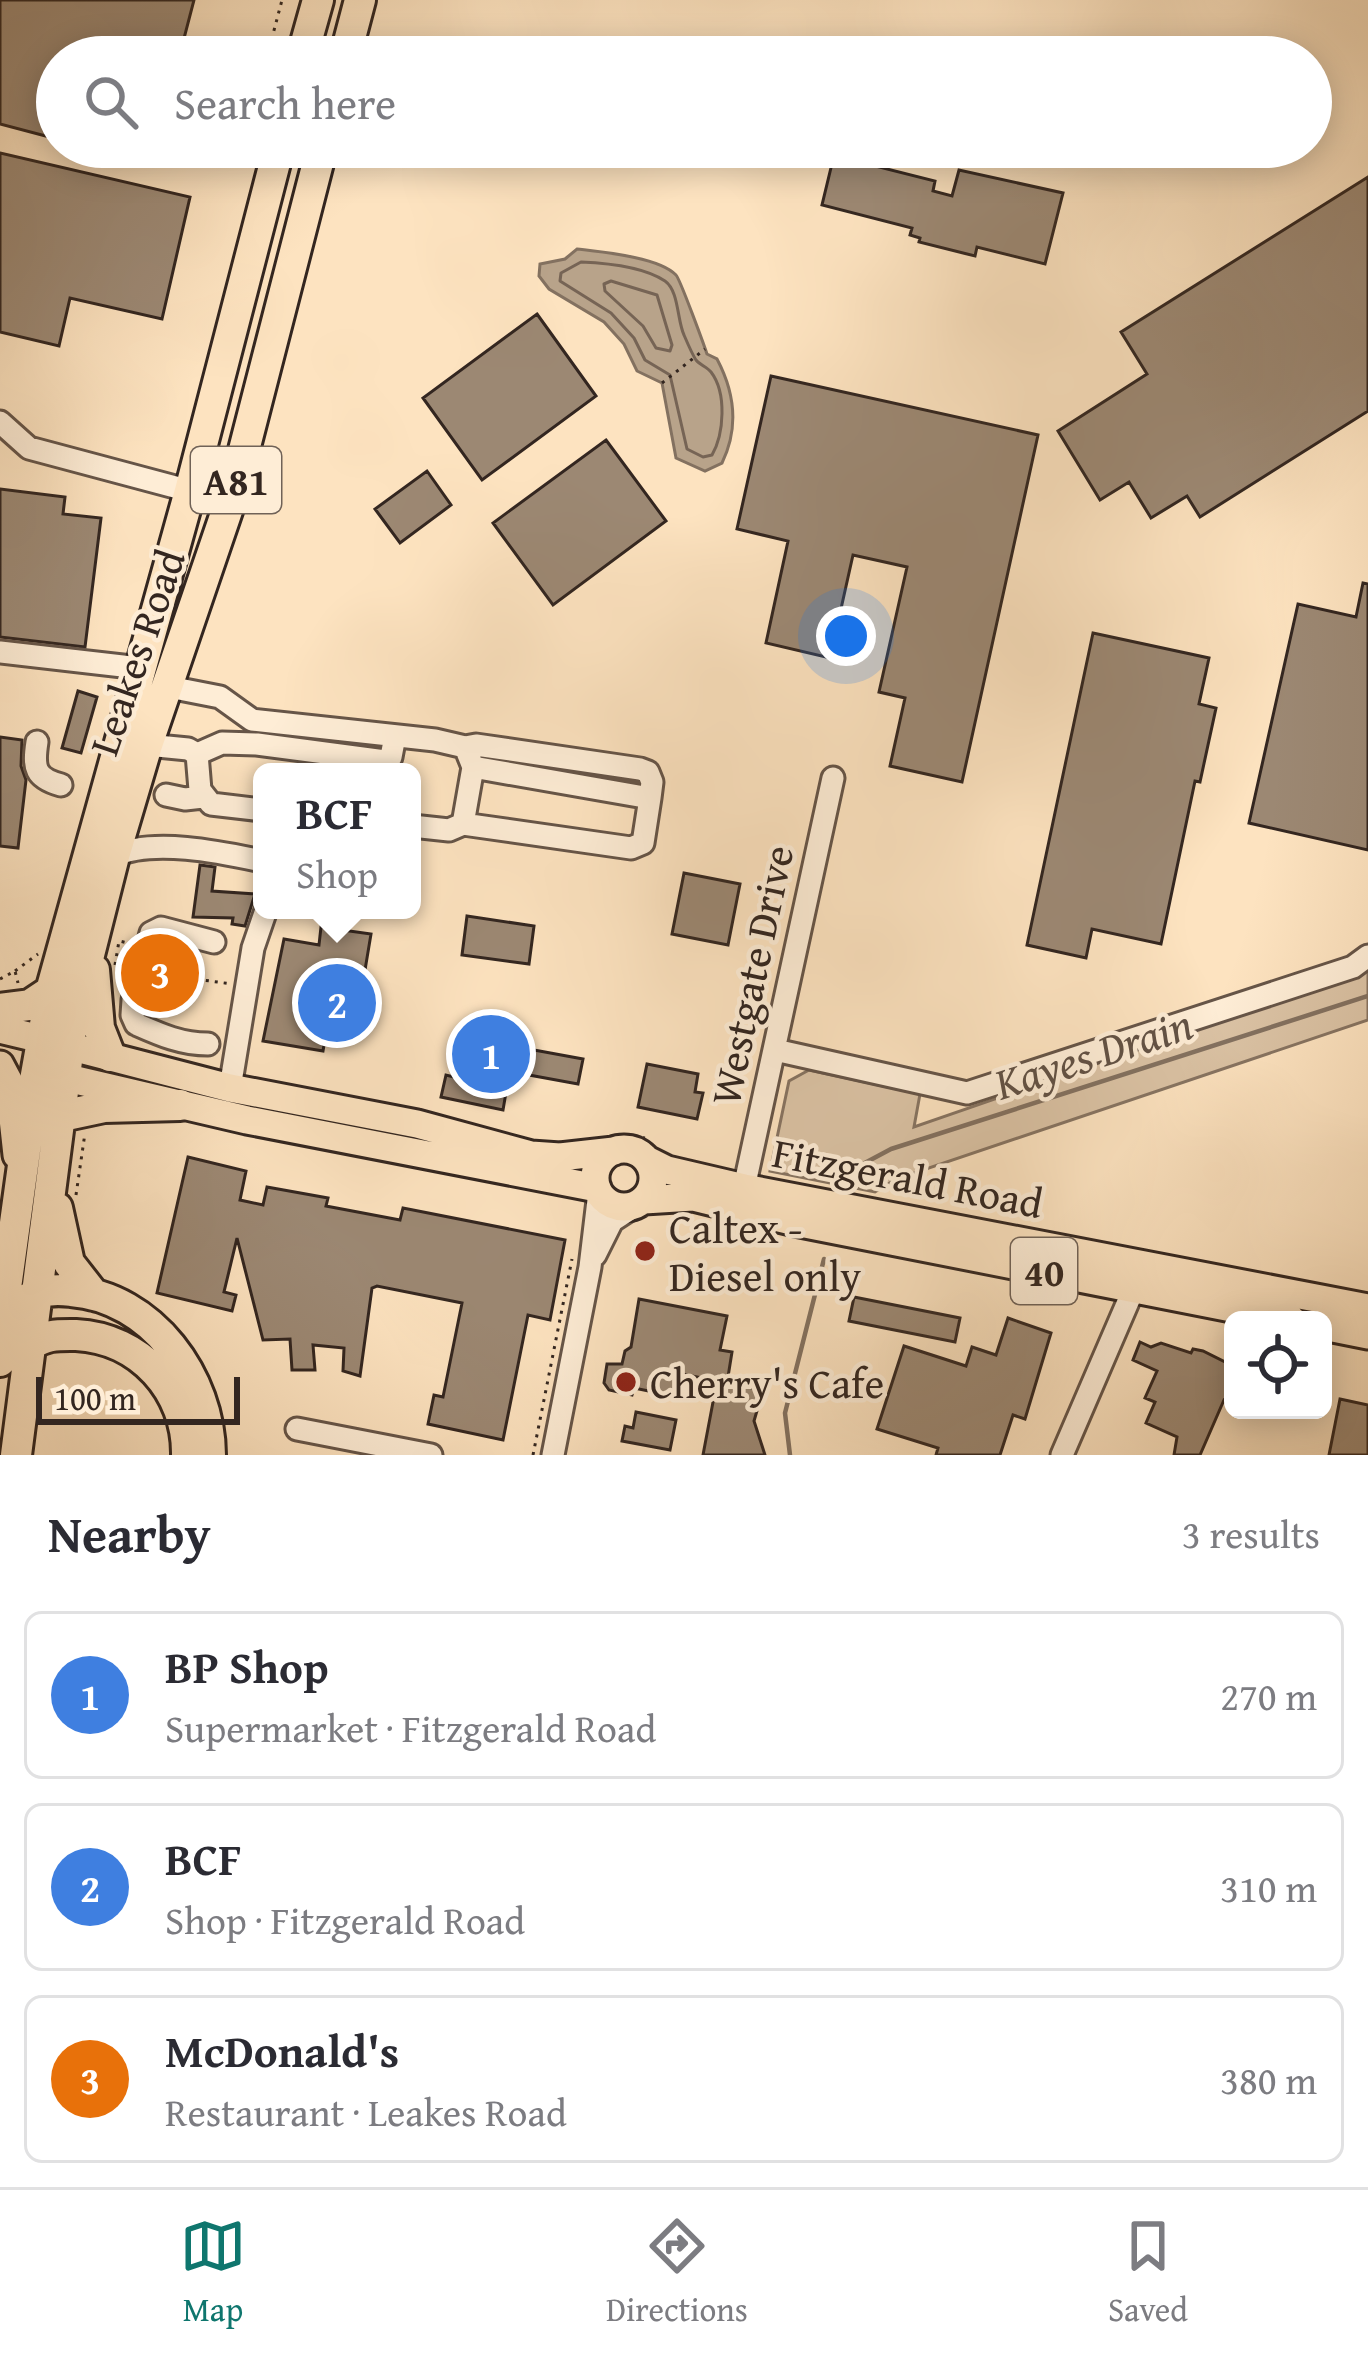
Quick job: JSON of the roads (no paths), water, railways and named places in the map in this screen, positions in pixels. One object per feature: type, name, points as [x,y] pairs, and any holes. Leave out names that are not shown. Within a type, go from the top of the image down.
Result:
[{"type":"highway","points":[[308,36],[318,0]]},
{"type":"highway","points":[[351,36],[360,0]]},
{"type":"highway","name":"Leakes Road","points":[[52,1058],[24,998],[140,668],[274,168]]},
{"type":"highway","name":"Leakes Road","points":[[52,1058],[92,940],[147,745],[233,493],[317,168]]},
{"type":"highway","points":[[92,940],[99,1028],[110,1056]]},
{"type":"highway","points":[[16,1455],[57,1117],[52,1058]]},
{"type":"highway","points":[[0,1331],[20,1177],[52,1058]]},
{"type":"highway","points":[[57,1117],[104,1107],[179,1105]]},
{"type":"highway","points":[[52,1172],[66,1256],[94,1295]]},
{"type":"highway","points":[[0,1361],[18,1312],[37,1294],[66,1290],[94,1295],[136,1315],[173,1348],[206,1412],[210,1455]]},
{"type":"highway","points":[[31,1345],[46,1336],[86,1336],[115,1343],[144,1360],[177,1403],[187,1455]]},
{"type":"main road","points":[[0,1029],[52,1058]]},
{"type":"main road","name":"40","points":[[52,1058],[110,1056],[230,1088],[417,1124],[531,1155],[632,1150],[646,1160]]},
{"type":"main road","name":"40","points":[[52,1058],[179,1105],[598,1190],[621,1207],[641,1202]]},
{"type":"main road","points":[[20,1177],[13,1100],[0,1063],[52,1058]]},
{"type":"main road","points":[[598,1190],[597,1170],[614,1151]]},
{"type":"main road","points":[[641,1202],[653,1176],[646,1160]]},
{"type":"main road","name":"Fitzgerald Road","points":[[646,1160],[667,1170],[744,1188],[1368,1308]]},
{"type":"main road","name":"Fitzgerald Road","points":[[641,1202],[693,1197],[795,1222],[1248,1311]]},
{"type":"main road","points":[[1332,1328],[1368,1335]]},
{"type":"street","points":[[0,422],[29,448],[190,490]]},
{"type":"street","points":[[0,652],[140,668]]},
{"type":"street","points":[[169,687],[220,697],[252,720],[395,736],[469,757]]},
{"type":"street","points":[[196,754],[222,743],[257,744],[385,761],[391,757],[395,736]]},
{"type":"street","points":[[37,742],[36,771],[40,778],[61,785]]},
{"type":"street","points":[[147,745],[188,749],[196,754],[203,797],[211,804],[253,809]]},
{"type":"street","points":[[421,827],[449,830],[463,824],[631,848],[643,843],[652,782],[648,772],[640,769],[476,745],[469,757],[463,824]]},
{"type":"street","name":"Westgate Drive","points":[[744,1188],[833,778]]},
{"type":"street","points":[[166,795],[203,797]]},
{"type":"street","points":[[129,806],[137,836],[151,846]]},
{"type":"street","points":[[113,856],[151,846],[253,861]]},
{"type":"street","points":[[230,1088],[255,939],[270,919]]},
{"type":"street","points":[[202,1044],[140,1015],[133,1000],[151,932],[161,928],[204,943]]},
{"type":"street","points":[[775,1050],[968,1093],[1353,967],[1368,956]]},
{"type":"street","points":[[554,1455],[581,1263],[598,1190]]},
{"type":"street","points":[[581,1263],[612,1221],[641,1202]]},
{"type":"street","points":[[1062,1455],[1134,1288]]},
{"type":"street","points":[[297,1429],[431,1455]]},
{"type":"water","points":[[577,249],[644,260],[676,275],[707,354],[717,359],[728,385],[733,424],[722,463],[705,471],[676,458],[662,383],[637,371],[624,344],[604,322],[549,289],[539,276],[540,264],[565,259]]},
{"type":"waterway","name":"Kayes Drain","points":[[847,1185],[861,1165],[891,1149],[1368,996]]},
{"type":"waterway","name":"Kayes Drain","points":[[790,1455],[785,1413],[824,1259]]},
{"type":"place","name":"McDonald's","points":[[160,973]]},
{"type":"place","name":"BCF","points":[[337,1003]]},
{"type":"place","name":"BP Shop","points":[[491,1054]]},
{"type":"place","name":"Caltex - Diesel only","points":[[645,1251]]},
{"type":"place","name":"Cherry's Cafe","points":[[626,1382]]}]
